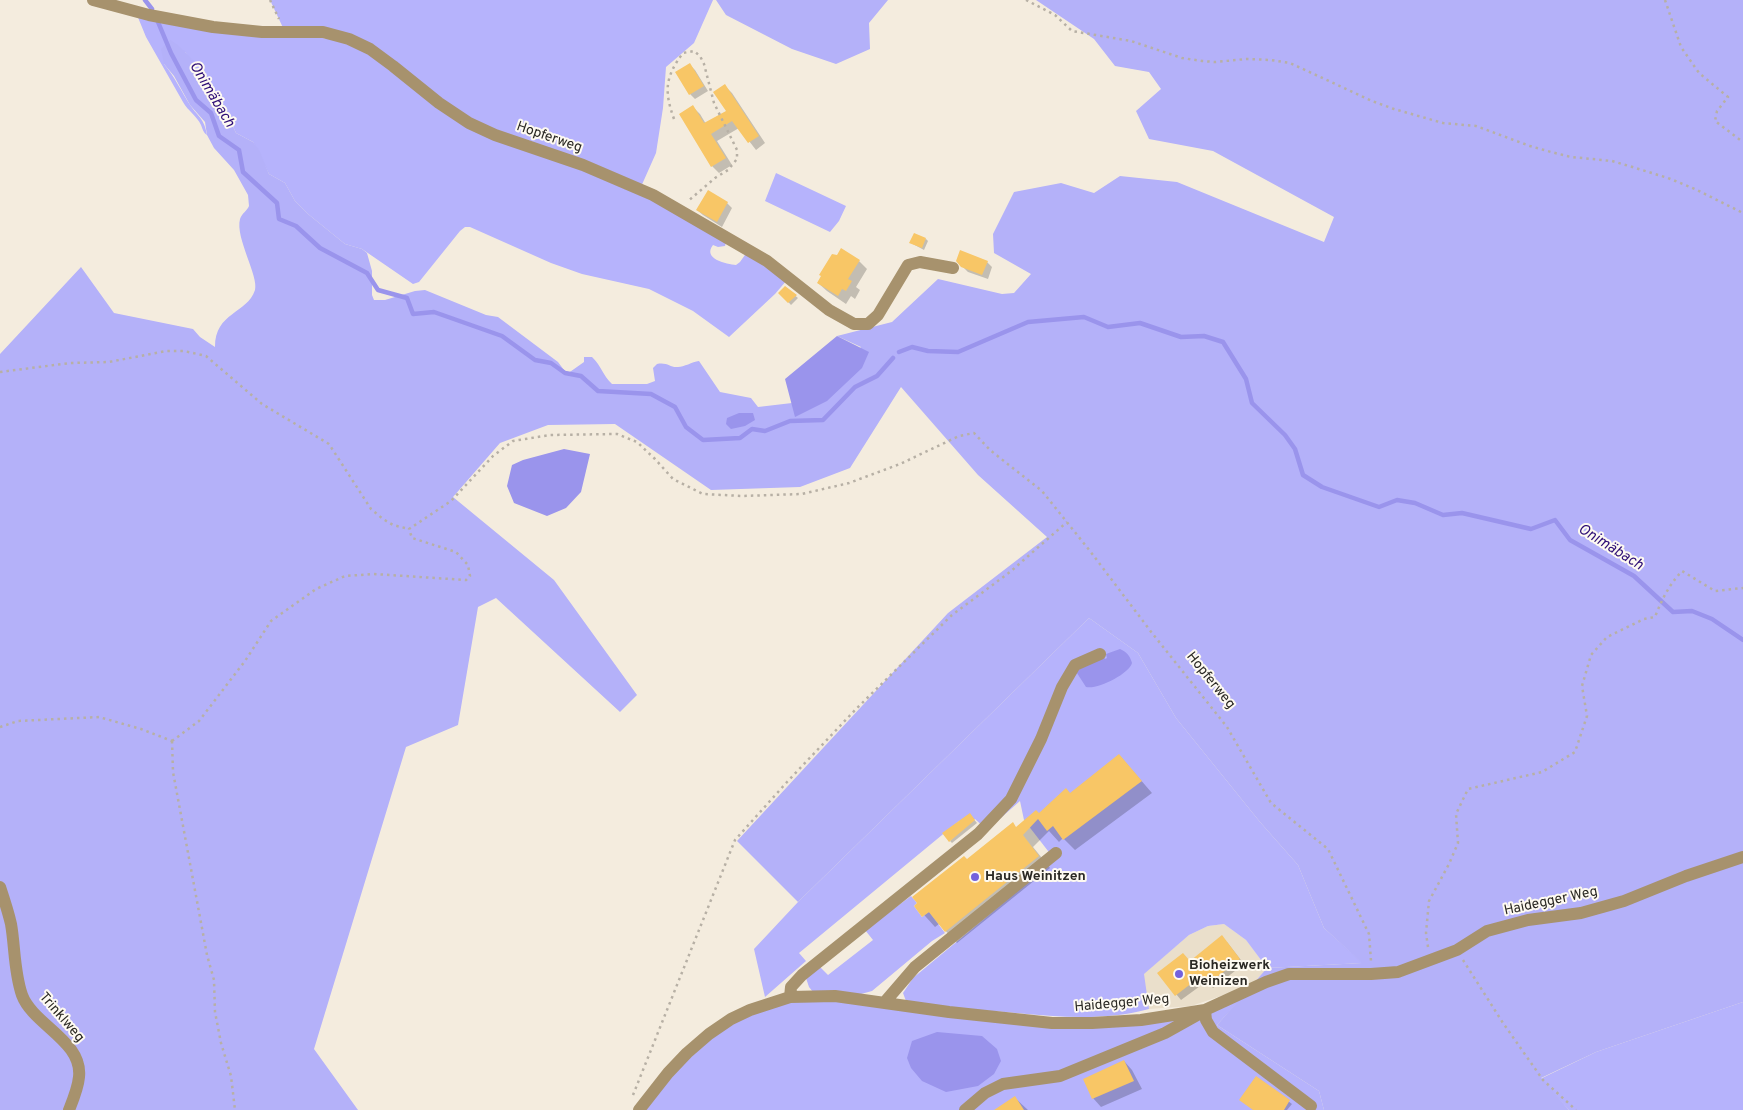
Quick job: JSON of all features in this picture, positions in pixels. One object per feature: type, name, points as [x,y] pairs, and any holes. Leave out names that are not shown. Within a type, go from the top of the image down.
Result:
[{"type":"street","name":"Hopferweg","points":[[93,0],[149,15],[213,27],[249,31],[332,33],[360,44],[393,66],[452,112],[477,127],[494,135],[583,165],[636,187],[678,208],[767,261],[829,310],[854,324],[868,324],[878,315],[908,265],[920,262],[953,268]]},
{"type":"street","points":[[790,997],[791,987],[802,975],[978,834],[1011,799],[1041,739],[1062,687],[1075,664],[1100,654]]},
{"type":"street","points":[[884,1002],[915,967],[1056,853]]},
{"type":"street","name":"Haidegger Weg","points":[[634,1106],[687,1053],[709,1034],[731,1019],[750,1010],[790,997],[835,996],[949,1012],[1052,1023],[1141,1020],[1205,1010],[1266,982],[1289,974],[1372,974],[1398,972],[1457,950],[1487,931],[1528,920],[1581,913],[1615,903],[1743,857]]},
{"type":"street","name":"Trinklweg","points":[[0,887],[10,922],[18,981],[23,998],[34,1014],[59,1036],[72,1051],[79,1067],[79,1078],[69,1110]]},
{"type":"street","points":[[965,1110],[984,1093],[1003,1084],[1060,1076],[1165,1033],[1205,1010],[1206,1020],[1213,1032],[1311,1106]]},
{"type":"path","points":[[270,0],[286,32]]},
{"type":"path","points":[[1026,0],[1056,15],[1072,31],[1131,41],[1182,58],[1202,61],[1215,62],[1246,59],[1290,63],[1372,101],[1394,109],[1443,123],[1476,126],[1571,157],[1612,161],[1668,178],[1743,213]]},
{"type":"path","points":[[1666,0],[1681,47],[1699,73],[1728,97],[1717,111],[1715,121],[1743,142]]},
{"type":"path","points":[[674,119],[668,101],[667,84],[672,67],[683,53],[694,51],[700,56],[704,64],[714,103],[737,150],[737,159],[728,170],[678,208]]},
{"type":"path","points":[[0,372],[70,363],[109,362],[166,351],[184,351],[206,356],[262,404],[329,444],[371,510],[393,525],[409,529],[412,538],[456,552],[468,565],[470,576],[466,580],[374,574],[345,576],[316,589],[271,621],[244,661],[199,720],[172,741]]},
{"type":"path","name":"Hopferweg","points":[[409,529],[451,501],[492,456],[513,441],[541,436],[617,434],[637,442],[673,479],[703,494],[742,496],[802,494],[849,483],[900,464],[959,436],[974,434],[990,450],[1042,491],[1227,727],[1271,803],[1328,849],[1369,934],[1372,974]]},
{"type":"path","points":[[634,1106],[735,840],[786,782],[857,708],[952,614],[1010,572],[1067,522]]},
{"type":"path","points":[[1430,961],[1426,933],[1429,901],[1450,864],[1458,842],[1456,814],[1468,789],[1542,772],[1575,752],[1587,716],[1582,686],[1591,655],[1607,638],[1644,619],[1654,617],[1671,583],[1682,571],[1715,591],[1743,588]]},
{"type":"path","points":[[0,727],[18,721],[99,717],[141,729],[172,741]]},
{"type":"path","points":[[172,741],[172,772],[207,955],[214,980],[215,1012],[220,1043],[231,1076],[235,1110]]},
{"type":"path","points":[[1457,950],[1503,1023],[1543,1080],[1576,1110]]},
{"type":"shaded area","points":[[270,0],[713,0],[694,43],[666,67],[663,108],[656,153],[640,189],[477,127],[360,44],[285,32]]},
{"type":"shaded area","points":[[716,0],[888,0],[869,23],[870,49],[836,64],[792,49],[726,15]]},
{"type":"shaded area","points":[[1036,0],[1743,0],[1743,1002],[1596,1052],[1541,1078],[1569,1110],[1324,1110],[1319,1091],[1217,1025],[1267,968],[1362,963],[1324,928],[1298,865],[1260,822],[1176,718],[1138,653],[1089,618],[798,902],[737,841],[948,613],[1047,537],[978,475],[901,387],[850,468],[800,487],[711,490],[615,424],[548,425],[500,443],[453,497],[554,580],[637,695],[620,712],[496,598],[478,607],[458,725],[406,747],[314,1049],[358,1110],[0,1110],[0,354],[81,267],[114,313],[193,329],[200,337],[215,347],[216,335],[220,327],[251,298],[255,290],[254,276],[239,227],[240,219],[249,206],[248,195],[234,170],[214,148],[207,135],[205,122],[190,105],[174,76],[164,64],[161,49],[170,40],[179,46],[199,68],[225,110],[236,133],[253,142],[259,150],[269,174],[285,183],[295,201],[345,244],[362,249],[367,253],[372,271],[372,295],[374,300],[385,300],[425,290],[486,315],[498,317],[558,362],[567,374],[584,362],[584,357],[592,357],[612,384],[647,384],[655,381],[653,368],[657,364],[678,367],[699,361],[720,392],[751,398],[758,407],[792,403],[796,416],[861,347],[837,336],[892,322],[938,279],[1002,294],[1014,293],[1031,274],[994,253],[993,234],[1014,192],[1061,183],[1094,193],[1120,176],[1177,182],[1324,242],[1334,217],[1213,151],[1149,139],[1136,111],[1161,89],[1149,72],[1115,66],[1094,39]]},
{"type":"shaded area","points":[[137,15],[308,34],[358,46],[437,105],[634,189],[726,242],[725,246],[718,247],[713,245],[710,250],[713,257],[717,260],[736,265],[747,252],[787,280],[775,294],[729,337],[693,311],[649,289],[582,274],[551,263],[470,227],[465,227],[419,282],[413,284],[362,249],[345,244],[295,201],[285,183],[269,174],[253,142],[236,133],[220,101],[185,52],[164,64],[190,105],[203,121],[207,135],[183,102],[146,37]]},
{"type":"shaded area","points":[[776,173],[846,206],[839,221],[830,232],[765,201]]},
{"type":"shaded area","points":[[837,336],[869,352],[862,368],[827,401],[795,417],[785,379]]},
{"type":"shaded area","points":[[739,413],[753,413],[755,420],[745,426],[731,429],[726,424],[727,418]]},
{"type":"shaded area","points":[[564,449],[590,454],[581,492],[566,508],[547,516],[514,503],[507,486],[512,465],[523,460]]},
{"type":"shaded area","points":[[1089,618],[1138,653],[1176,718],[1260,822],[1298,865],[1324,928],[1363,963],[1267,968],[1246,940],[1224,924],[1208,926],[1189,935],[1144,974],[1149,1009],[1133,1013],[1100,1017],[1066,1017],[906,1001],[903,993],[913,978],[1055,860],[1024,820],[1020,801],[987,830],[975,819],[959,821],[799,953],[806,961],[765,997],[754,949],[798,902]]},
{"type":"shaded area","points":[[1120,649],[1130,658],[1132,663],[1130,667],[1105,684],[1086,687],[1075,670],[1103,656],[1105,659],[1107,658],[1106,654]]},
{"type":"shaded area","points":[[911,896],[917,903],[914,906],[922,917],[929,912],[945,933],[932,941],[872,991],[861,994],[813,992],[806,978],[820,967],[828,975],[873,940],[865,930]]},
{"type":"shaded area","points":[[1224,924],[1246,940],[1267,968],[1251,986],[1191,1006],[1149,1009],[1143,974],[1189,935],[1208,926]]},
{"type":"shaded area","points":[[1247,992],[1217,1025],[1319,1091],[1324,1110],[639,1110],[709,1034],[790,997],[1052,1023],[1205,1010]]},
{"type":"shaded area","points":[[1743,1002],[1743,1110],[1569,1110],[1540,1079],[1596,1052]]},
{"type":"shaded area","points":[[937,1032],[982,1036],[997,1049],[1001,1061],[994,1074],[978,1086],[946,1092],[922,1081],[911,1068],[907,1058],[912,1041]]},
{"type":"building","points":[[690,63],[704,86],[689,95],[675,72]]},
{"type":"building","points":[[725,84],[759,136],[748,143],[732,121],[711,134],[726,158],[711,167],[679,114],[693,105],[704,123],[726,111],[713,92]]},
{"type":"building","points":[[708,190],[728,202],[717,222],[696,210]]},
{"type":"building","points":[[914,233],[926,238],[922,248],[909,243]]},
{"type":"building","points":[[841,248],[860,260],[848,279],[852,281],[846,291],[842,289],[838,296],[817,283],[821,276],[819,275],[832,254],[837,255]]},
{"type":"building","points":[[960,250],[988,261],[982,275],[961,267],[956,261]]},
{"type":"building","points":[[785,286],[797,295],[788,303],[778,293]]},
{"type":"building","name":"Haus Weinitzen","points":[[1119,754],[1142,781],[1063,840],[1053,826],[1047,831],[1038,819],[1023,835],[1039,856],[945,932],[929,912],[922,917],[914,906],[917,903],[912,897],[964,856],[967,859],[1013,822],[1016,827],[1036,810],[1039,813],[1066,788],[1070,793]]},
{"type":"building","points":[[970,813],[975,820],[949,842],[942,833]]},
{"type":"building","points":[[1222,935],[1240,959],[1208,984],[1201,976],[1175,996],[1157,973],[1183,953],[1190,961]]},
{"type":"building","points":[[1124,1060],[1134,1081],[1092,1099],[1083,1079]]},
{"type":"building","points":[[1256,1076],[1290,1100],[1284,1110],[1253,1110],[1239,1100]]},
{"type":"building","points":[[1015,1096],[1024,1110],[994,1110]]},
{"type":"waterway","name":"Onimäbach","points":[[145,0],[152,9]]},
{"type":"waterway","name":"Onimäbach","points":[[158,22],[171,53],[196,100],[211,113],[219,136],[239,150],[243,172],[277,203],[279,219],[296,226],[320,248],[367,273],[378,290],[407,298],[413,314],[434,312],[502,336],[535,360],[551,363],[565,373],[581,376],[598,391],[651,394],[675,407],[686,427],[703,440],[740,438],[752,429],[765,431],[790,421],[823,420],[855,387],[877,376],[893,358]]},
{"type":"waterway","name":"Onimäbach","points":[[899,352],[912,347],[928,351],[958,352],[1028,322],[1084,317],[1108,327],[1140,323],[1181,337],[1204,336],[1223,342],[1246,379],[1252,403],[1285,435],[1295,449],[1303,475],[1322,487],[1379,507],[1397,500],[1415,503],[1443,515],[1462,513],[1531,529],[1555,520],[1570,540],[1634,576],[1673,612],[1692,611],[1712,619],[1743,640]]},
{"type":"place","name":"Haus Weinitzen","points":[[975,877]]},
{"type":"place","name":"Bioheizwerk Weinizen","points":[[1179,974]]}]
